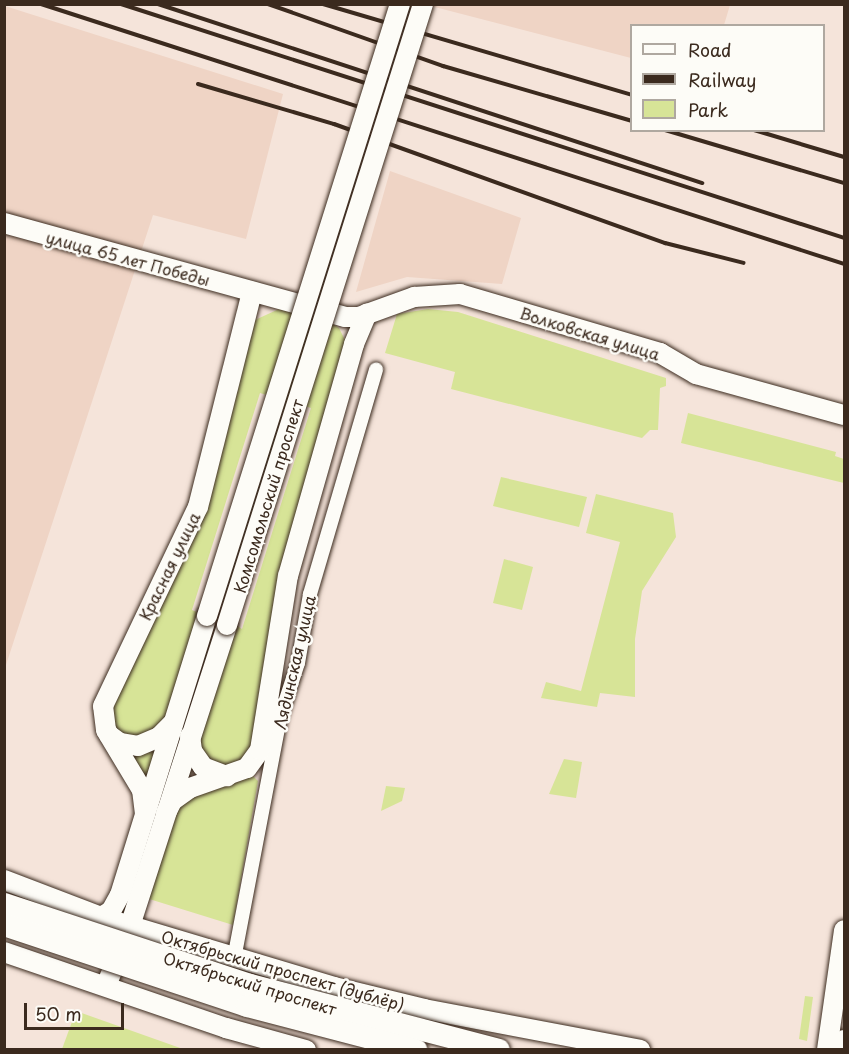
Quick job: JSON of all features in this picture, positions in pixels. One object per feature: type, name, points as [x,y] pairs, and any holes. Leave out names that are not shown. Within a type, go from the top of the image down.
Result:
[{"type":"main road","name":"Комсомольский проспект","points":[[101,917],[111,911],[120,896],[400,4]]},
{"type":"main road","name":"Комсомольский проспект","points":[[106,986],[130,926],[423,4]]},
{"type":"main road","name":"улица 65 лет Победы","points":[[4,223],[345,317],[367,314]]},
{"type":"main road","name":"Красная улица","points":[[106,730],[102,712],[110,686],[198,507],[252,292]]},
{"type":"main road","name":"Волковская улица","points":[[367,314],[414,297],[460,294],[660,353],[696,374],[844,415]]},
{"type":"main road","name":"Лядинская улица","points":[[166,813],[183,792],[247,768],[260,750],[288,576],[354,344],[367,314]]},
{"type":"main road","points":[[106,730],[120,743],[138,746],[159,737],[175,718]]},
{"type":"main road","points":[[106,730],[139,784],[145,799],[145,814]]},
{"type":"main road","points":[[190,734],[192,751],[202,765],[215,774],[228,776]]},
{"type":"main road","name":"Октябрьский проспект (дублёр)","points":[[4,880],[101,917],[234,959],[424,1009],[640,1050]]},
{"type":"main road","name":"Октябрьский проспект","points":[[4,904],[250,985],[499,1050]]},
{"type":"main road","name":"Октябрьский проспект","points":[[4,925],[247,1006],[416,1050]]},
{"type":"main road","points":[[827,1050],[844,930]]},
{"type":"main road","points":[[4,952],[226,1028],[306,1050]]},
{"type":"main road","points":[[381,1050],[380,1036],[388,1021],[402,1011],[424,1009]]},
{"type":"main road","points":[[820,1050],[831,1024]]},
{"type":"main road","points":[[843,1050],[844,1040]]},
{"type":"street","name":"Лядинская улица","points":[[234,959],[280,718],[298,663],[310,594],[376,370]]},
{"type":"shaded area","points":[[427,5],[730,5],[724,24],[630,24],[630,58]]},
{"type":"shaded area","points":[[5,6],[283,94],[246,239],[153,215],[5,668]]},
{"type":"shaded area","points":[[390,171],[521,218],[502,284],[407,277],[356,292]]},
{"type":"green space","points":[[279,309],[328,321],[339,328],[346,342],[274,600],[256,739],[238,766],[212,765],[197,742],[234,624],[242,629],[311,408],[260,393],[192,610],[199,613],[168,717],[144,739],[118,734],[109,712],[185,555],[255,320]]},
{"type":"green space","points":[[428,309],[458,312],[666,378],[666,386],[660,388],[658,430],[650,430],[642,438],[451,389],[455,372],[385,353],[397,314]]},
{"type":"green space","points":[[688,413],[836,452],[835,456],[844,459],[844,483],[681,443]]},
{"type":"green space","points":[[501,477],[587,497],[579,527],[493,506]]},
{"type":"green space","points":[[596,494],[673,513],[676,537],[642,591],[635,639],[635,697],[600,693],[597,707],[541,698],[546,682],[581,691],[620,542],[586,533]]},
{"type":"green space","points":[[504,559],[533,567],[522,610],[493,603]]},
{"type":"green space","points":[[157,744],[148,782],[127,750]]},
{"type":"green space","points":[[564,759],[582,762],[576,798],[549,794]]},
{"type":"green space","points":[[251,774],[258,781],[233,925],[146,898],[171,820],[182,801]]},
{"type":"green space","points":[[386,786],[405,788],[402,801],[381,811]]},
{"type":"green space","points":[[805,996],[813,997],[807,1041],[799,1039]]},
{"type":"green space","points":[[76,1011],[183,1049],[62,1049]]},
{"type":"railway","points":[[41,4],[844,264]]},
{"type":"railway","points":[[121,4],[844,238]]},
{"type":"railway","points":[[158,4],[702,183]]},
{"type":"railway","points":[[268,4],[443,66],[630,120]]},
{"type":"railway","points":[[323,4],[630,94]]},
{"type":"railway","points":[[198,84],[334,124],[665,243],[744,263]]},
{"type":"railway","points":[[672,132],[844,183]]},
{"type":"railway","points":[[761,132],[844,157]]}]
